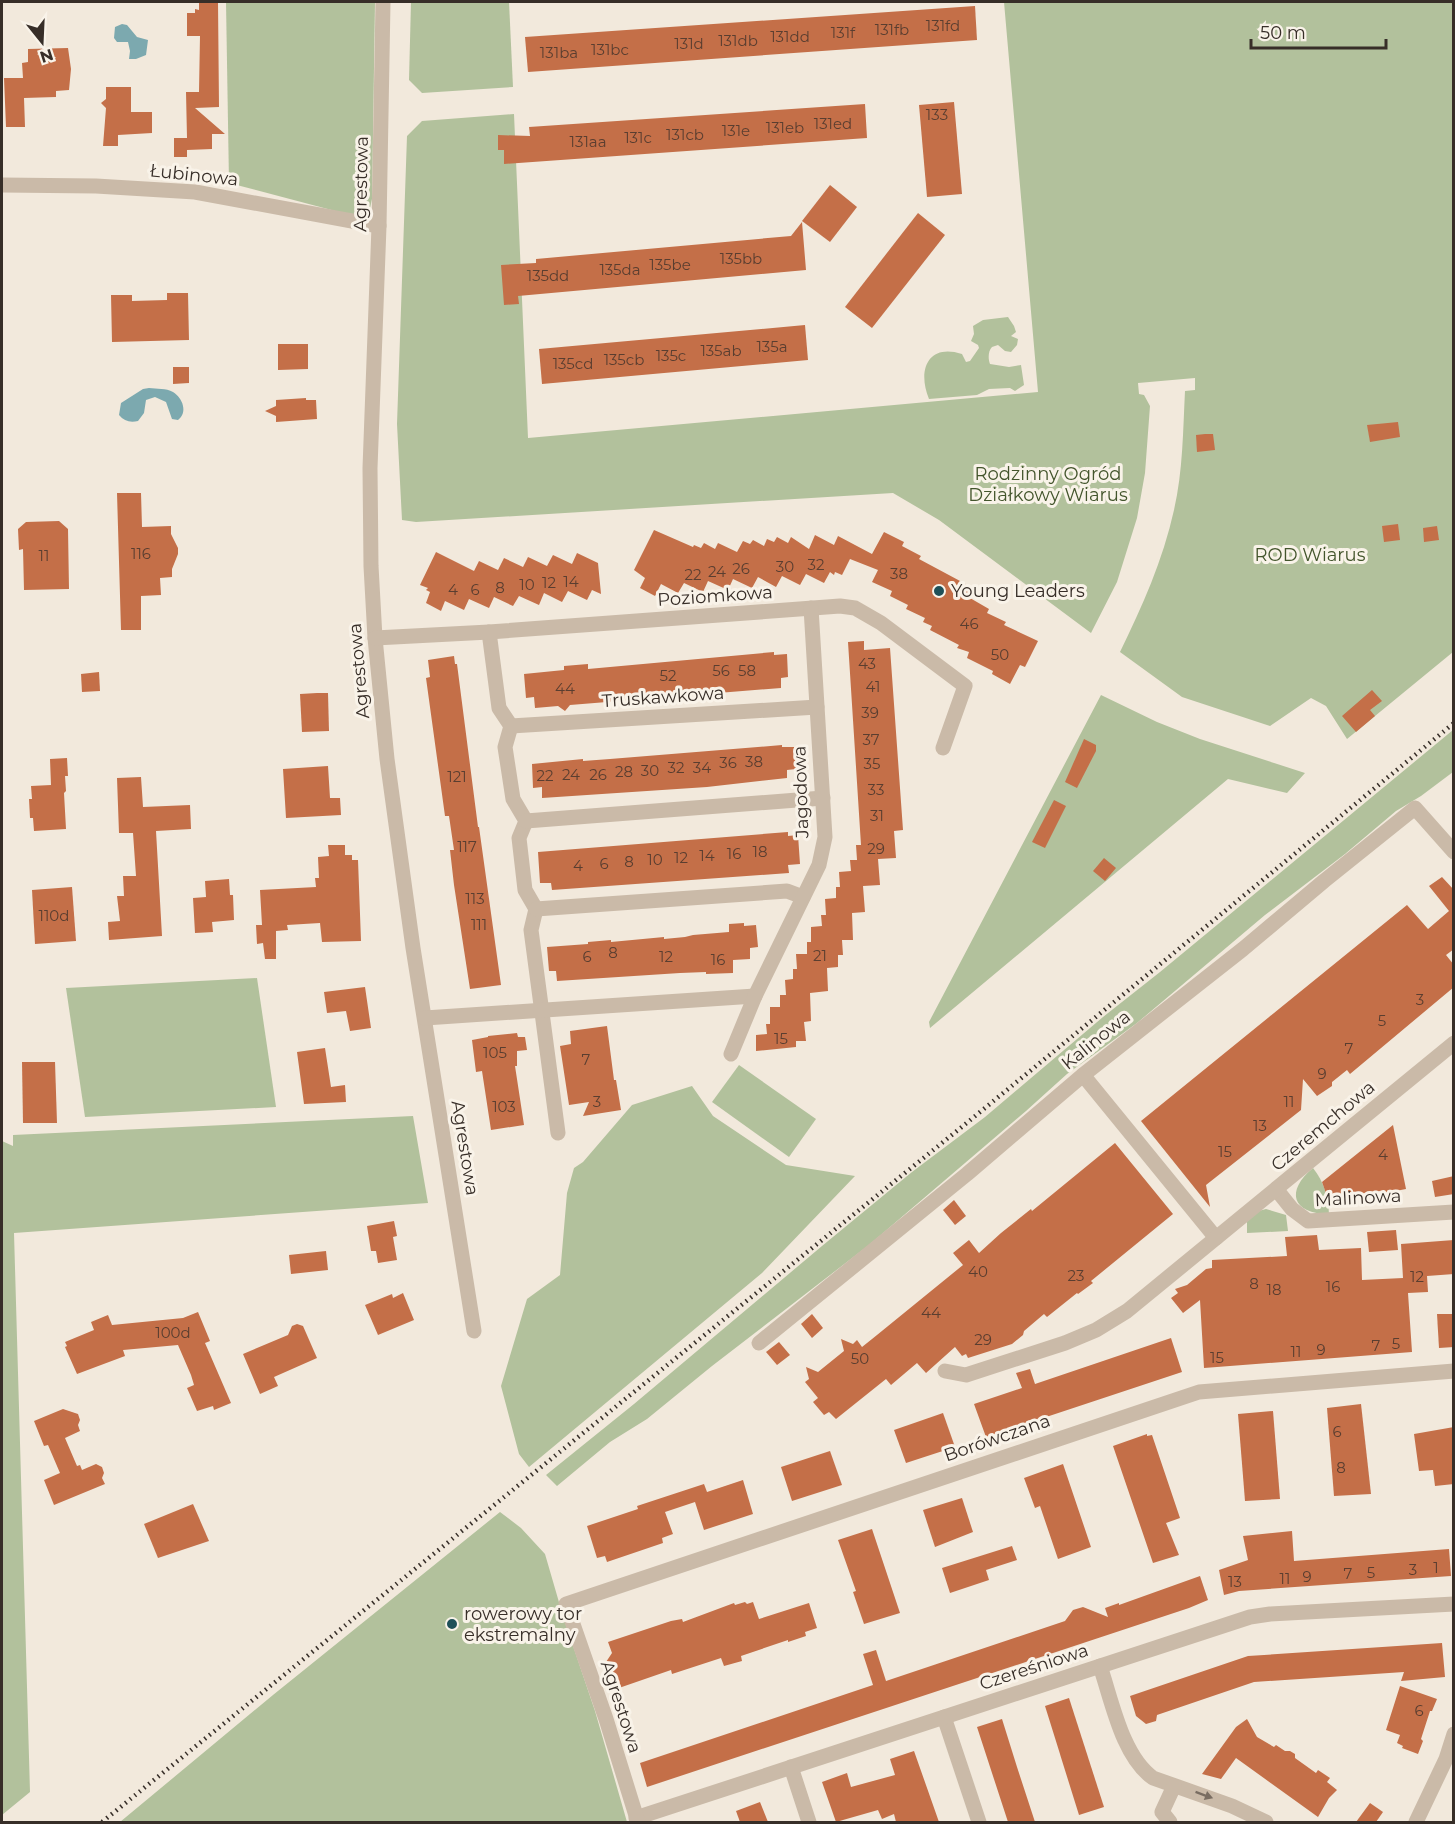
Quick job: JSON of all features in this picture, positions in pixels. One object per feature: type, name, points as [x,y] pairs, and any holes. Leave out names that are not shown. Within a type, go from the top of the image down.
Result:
[{"type":"street","name":"Agrestowa","points":[[383,2],[380,226],[370,468],[371,566],[375,638],[390,788],[414,960],[474,1331]]},
{"type":"street","name":"Łubinowa","points":[[2,185],[96,186],[195,192],[380,226]]},
{"type":"street","name":"Poziomkowa","points":[[375,638],[489,632],[840,606],[855,608],[881,623],[965,686],[943,748]]},
{"type":"street","name":"Jagodowa","points":[[731,1054],[755,996],[819,865],[825,837],[811,608]]},
{"type":"street","points":[[489,632],[499,708],[511,726],[505,747],[513,799],[526,821]]},
{"type":"street","name":"Truskawkowa","points":[[511,726],[817,707]]},
{"type":"street","points":[[526,821],[823,798]]},
{"type":"street","name":"Kalinowa","points":[[759,1343],[967,1174],[1083,1075],[1243,949],[1415,808],[1454,852]]},
{"type":"street","points":[[526,821],[519,838],[525,890],[536,909],[531,930],[558,1133]]},
{"type":"street","points":[[536,909],[787,891],[803,897]]},
{"type":"street","points":[[425,1018],[755,996]]},
{"type":"street","name":"Czeremchowa","points":[[945,1371],[966,1375],[1065,1343],[1096,1330],[1127,1311],[1454,1042]]},
{"type":"street","points":[[1083,1075],[1216,1238]]},
{"type":"street","name":"Malinowa","points":[[1276,1190],[1292,1209],[1308,1221],[1454,1212]]},
{"type":"street","name":"Borówczana","points":[[566,1604],[1199,1392],[1454,1371]]},
{"type":"street","name":"Agrestowa","points":[[566,1604],[606,1719],[637,1820]]},
{"type":"street","name":"Czereśniowa","points":[[637,1820],[791,1767],[1250,1617],[1454,1604]]},
{"type":"street","points":[[1100,1666],[1124,1735],[1134,1759],[1143,1771],[1153,1778],[1232,1806],[1266,1822]]},
{"type":"street","points":[[944,1718],[978,1822]]},
{"type":"street","points":[[1416,1822],[1450,1761],[1454,1734]]},
{"type":"street","points":[[791,1767],[809,1822]]},
{"type":"street","points":[[1170,1822],[1162,1812],[1174,1786]]},
{"type":"green space","points":[[226,2],[375,2],[370,208],[358,215],[339,212],[229,183]]},
{"type":"green space","points":[[411,2],[509,2],[513,87],[422,93],[409,80]]},
{"type":"green space","points":[[1004,2],[1453,2],[1453,652],[1347,739],[1326,706],[1311,698],[1270,726],[1182,697],[1120,652],[1151,583],[1169,529],[1179,480],[1185,391],[1195,390],[1195,378],[1138,383],[1139,394],[1144,395],[1150,406],[1145,473],[1137,518],[1117,582],[1091,633],[939,520],[893,493],[416,522],[402,520],[397,424],[407,136],[422,121],[514,114],[528,438],[1038,392]]},
{"type":"green space","points":[[1008,317],[1016,332],[1011,336],[1018,339],[1017,345],[1011,352],[1005,351],[998,345],[992,347],[989,362],[1009,367],[1021,365],[1024,385],[1015,391],[1010,388],[989,389],[977,395],[929,399],[924,378],[925,369],[933,356],[941,352],[950,352],[962,354],[966,362],[970,361],[979,348],[971,341],[974,334],[973,326],[983,320]]},
{"type":"green space","points":[[1101,695],[1157,722],[1200,739],[1305,773],[1287,793],[1228,779],[930,1028],[929,1022]]},
{"type":"green space","points":[[1453,730],[1453,772],[1396,811],[1345,854],[1265,915],[1137,1023],[1067,1074],[869,1245],[647,1419],[610,1442],[557,1486],[546,1475],[912,1172],[985,1117],[1103,1017]]},
{"type":"green space","points":[[257,978],[276,1107],[85,1117],[66,988]]},
{"type":"green space","points":[[739,1065],[816,1119],[789,1157],[712,1102]]},
{"type":"green space","points":[[692,1086],[713,1116],[786,1165],[855,1176],[762,1273],[529,1467],[519,1454],[501,1386],[527,1299],[560,1275],[567,1193],[574,1168],[583,1162],[632,1105]]},
{"type":"green space","points":[[413,1116],[428,1203],[14,1233],[30,1792],[2,1815],[2,1141],[13,1146],[13,1135]]},
{"type":"green space","points":[[1313,1168],[1325,1189],[1329,1214],[1307,1210],[1300,1206],[1297,1200],[1298,1185]]},
{"type":"green space","points":[[1266,1209],[1286,1215],[1288,1231],[1247,1233],[1247,1221],[1255,1212]]},
{"type":"green space","points":[[500,1512],[521,1528],[545,1554],[595,1711],[627,1822],[120,1822],[273,1695]]},
{"type":"water","points":[[122,24],[127,25],[137,37],[148,40],[146,55],[129,59],[128,42],[117,42],[114,38],[115,27]]},
{"type":"water","points":[[143,389],[173,392],[179,398],[183,406],[183,414],[178,420],[172,419],[166,402],[155,397],[146,400],[144,413],[138,421],[130,422],[119,415],[121,403]]},
{"type":"building","points":[[199,2],[218,2],[219,107],[195,108],[225,134],[212,134],[212,149],[187,150],[187,157],[174,157],[174,138],[187,138],[186,92],[199,92],[200,36],[187,36],[187,13],[195,13],[195,9],[199,10]]},
{"type":"building","points":[[975,6],[977,40],[528,72],[525,37]]},
{"type":"building","points":[[68,48],[71,69],[69,90],[56,91],[56,97],[24,98],[25,127],[6,127],[4,78],[23,78],[22,63],[28,62],[28,49]]},
{"type":"building","points":[[106,87],[131,87],[131,112],[152,112],[152,133],[118,135],[118,146],[103,146],[106,108],[101,103],[106,99]]},
{"type":"building","points":[[954,102],[962,194],[927,197],[919,105]]},
{"type":"building","points":[[865,104],[867,138],[504,164],[504,150],[498,150],[498,135],[530,136],[529,127]]},
{"type":"building","points":[[830,185],[857,207],[830,242],[802,221]]},
{"type":"building","points":[[918,213],[945,235],[872,328],[845,307]]},
{"type":"building","points":[[802,222],[806,270],[518,296],[519,304],[504,305],[501,265],[536,263],[536,259],[791,236]]},
{"type":"building","points":[[167,293],[188,293],[189,340],[112,342],[111,295],[132,295],[132,301],[167,300]]},
{"type":"building","points":[[805,325],[808,360],[542,384],[539,349]]},
{"type":"building","points":[[278,344],[308,344],[308,369],[278,370]]},
{"type":"building","points":[[173,367],[189,367],[189,383],[173,384]]},
{"type":"building","points":[[306,398],[306,400],[316,400],[317,419],[276,422],[276,416],[265,411],[276,406],[276,400]]},
{"type":"building","points":[[1398,422],[1400,437],[1370,442],[1367,425]]},
{"type":"building","points":[[1213,434],[1215,450],[1197,452],[1196,435]]},
{"type":"building","points":[[117,493],[141,493],[142,527],[171,526],[171,534],[178,548],[172,577],[160,578],[161,595],[141,596],[141,630],[121,630]]},
{"type":"building","points":[[59,521],[68,529],[69,589],[24,590],[23,549],[19,550],[18,529],[26,522]]},
{"type":"building","points":[[1398,524],[1400,540],[1384,542],[1382,526]]},
{"type":"building","points":[[1437,526],[1439,540],[1424,542],[1423,528]]},
{"type":"building","points":[[654,530],[693,547],[694,545],[701,548],[704,543],[715,549],[718,543],[737,552],[743,541],[750,544],[753,540],[764,546],[767,539],[774,542],[777,537],[788,543],[791,537],[809,549],[815,535],[834,545],[838,536],[872,554],[884,532],[904,542],[902,546],[921,556],[919,559],[975,589],[970,598],[989,609],[987,613],[1006,622],[1004,625],[1038,641],[1025,667],[1020,665],[1010,684],[992,674],[993,671],[967,658],[969,652],[957,648],[959,645],[930,630],[932,626],[923,622],[925,618],[906,609],[908,605],[890,596],[892,591],[872,582],[878,570],[850,559],[842,575],[835,572],[834,575],[830,572],[824,583],[806,574],[800,585],[782,576],[776,587],[758,577],[752,588],[733,579],[728,590],[708,581],[703,592],[684,583],[678,593],[661,584],[655,596],[640,588],[645,578],[634,570]]},
{"type":"building","points":[[436,552],[474,571],[479,561],[498,570],[504,558],[523,567],[528,557],[547,566],[553,555],[572,564],[577,553],[598,563],[601,594],[592,590],[587,600],[568,591],[562,602],[544,593],[539,605],[519,596],[513,606],[494,597],[489,608],[469,599],[464,610],[445,601],[441,611],[426,603],[430,592],[426,590],[428,588],[420,585]]},
{"type":"building","points":[[864,641],[864,650],[890,648],[903,830],[894,831],[896,858],[878,859],[880,885],[863,886],[865,912],[852,913],[853,940],[842,940],[843,955],[838,955],[838,967],[827,968],[828,991],[810,993],[811,1021],[804,1022],[806,1041],[796,1041],[796,1047],[756,1051],[756,1035],[767,1034],[766,1024],[770,1024],[770,1007],[780,1007],[780,995],[786,995],[785,980],[793,979],[793,969],[797,969],[796,954],[807,954],[807,942],[811,942],[811,927],[822,926],[821,915],[826,915],[825,899],[836,898],[836,887],[840,887],[839,872],[851,871],[850,860],[857,860],[856,845],[861,845],[848,642]]},
{"type":"building","points":[[774,652],[774,655],[787,654],[788,677],[781,678],[781,688],[570,705],[565,711],[558,706],[535,708],[534,697],[526,698],[524,674],[564,670],[564,666],[588,664],[588,669]]},
{"type":"building","points":[[454,656],[455,664],[457,664],[501,985],[470,989],[454,885],[450,850],[454,850],[449,816],[445,816],[426,678],[430,677],[428,660]]},
{"type":"building","points":[[99,672],[100,691],[82,692],[81,674]]},
{"type":"building","points":[[1372,690],[1382,701],[1370,710],[1375,716],[1356,732],[1342,716]]},
{"type":"building","points":[[328,693],[329,731],[302,732],[300,694]]},
{"type":"building","points":[[1084,739],[1096,745],[1096,751],[1077,788],[1065,782]]},
{"type":"building","points":[[782,745],[782,747],[794,747],[796,769],[787,770],[787,778],[707,787],[542,798],[542,787],[533,788],[532,764]]},
{"type":"building","points":[[67,758],[68,776],[65,776],[66,791],[64,793],[66,829],[34,831],[33,818],[30,818],[31,786],[51,785],[50,759]]},
{"type":"building","points":[[328,766],[330,798],[340,798],[341,815],[286,818],[283,769]]},
{"type":"building","points":[[141,777],[143,807],[190,805],[191,829],[156,831],[162,936],[109,940],[108,922],[120,921],[117,896],[124,896],[123,876],[136,876],[133,833],[119,833],[117,778]]},
{"type":"building","points":[[1054,800],[1066,806],[1045,848],[1032,842]]},
{"type":"building","points":[[788,832],[788,836],[798,835],[800,864],[788,865],[789,873],[552,890],[551,883],[540,883],[538,852]]},
{"type":"building","points":[[328,845],[345,845],[345,855],[352,855],[352,860],[358,860],[361,941],[322,942],[320,923],[287,925],[288,930],[276,931],[276,959],[265,959],[263,943],[257,944],[256,925],[262,925],[260,890],[316,887],[315,878],[319,878],[318,857],[329,856]]},
{"type":"building","points":[[1104,858],[1116,868],[1105,881],[1093,871]]},
{"type":"building","points":[[1442,877],[1454,890],[1454,949],[1446,955],[1454,965],[1454,987],[1350,1074],[1347,1070],[1332,1082],[1332,1086],[1317,1096],[1303,1079],[1301,1110],[1206,1185],[1210,1207],[1141,1121],[1407,905],[1428,929],[1449,911],[1429,886]]},
{"type":"building","points":[[229,879],[230,895],[233,895],[234,920],[212,922],[213,932],[195,933],[193,898],[206,897],[205,881]]},
{"type":"building","points":[[72,887],[76,941],[35,944],[32,890]]},
{"type":"building","points":[[744,923],[744,926],[756,925],[758,947],[750,948],[750,959],[733,960],[733,973],[680,973],[557,981],[556,971],[549,971],[547,947],[729,932],[729,924]]},
{"type":"building","points":[[365,987],[371,1028],[350,1031],[346,1011],[327,1013],[324,992]]},
{"type":"building","points":[[607,1026],[614,1080],[616,1080],[621,1110],[583,1116],[589,1102],[569,1105],[560,1046],[571,1044],[570,1031]]},
{"type":"building","points":[[517,1033],[518,1037],[525,1037],[527,1050],[517,1051],[517,1066],[515,1066],[524,1125],[491,1130],[482,1071],[476,1072],[472,1040]]},
{"type":"building","points":[[325,1048],[331,1087],[345,1085],[346,1102],[304,1104],[297,1052]]},
{"type":"building","points":[[22,1062],[55,1062],[57,1123],[23,1123]]},
{"type":"building","points":[[1393,1125],[1406,1189],[1328,1199],[1322,1182]]},
{"type":"building","points":[[1115,1143],[1173,1214],[1091,1281],[1093,1283],[1047,1317],[1044,1314],[1012,1344],[968,1358],[966,1354],[962,1356],[955,1347],[926,1373],[917,1363],[891,1385],[886,1379],[836,1419],[829,1412],[824,1415],[813,1402],[818,1398],[805,1382],[809,1379],[806,1367],[818,1372],[844,1351],[841,1339],[853,1344],[857,1340],[862,1347],[963,1265],[953,1253],[969,1240],[979,1253]]},
{"type":"building","points":[[1454,1176],[1454,1194],[1435,1197],[1432,1181]]},
{"type":"building","points":[[954,1200],[966,1216],[955,1225],[943,1210]]},
{"type":"building","points":[[394,1221],[397,1236],[393,1237],[397,1260],[378,1263],[376,1251],[371,1251],[367,1226]]},
{"type":"building","points":[[1396,1230],[1398,1250],[1369,1252],[1367,1232]]},
{"type":"building","points":[[1317,1235],[1319,1250],[1361,1248],[1362,1280],[1403,1278],[1401,1244],[1454,1240],[1454,1274],[1427,1276],[1428,1292],[1408,1293],[1412,1352],[1204,1368],[1200,1300],[1183,1313],[1171,1298],[1178,1293],[1175,1289],[1187,1285],[1206,1269],[1212,1268],[1212,1260],[1287,1256],[1285,1237]]},
{"type":"building","points":[[326,1251],[328,1270],[291,1274],[289,1255]]},
{"type":"building","points":[[403,1293],[414,1320],[378,1335],[365,1305],[392,1294],[393,1298]]},
{"type":"building","points":[[198,1312],[210,1341],[205,1343],[231,1403],[214,1410],[213,1406],[197,1411],[187,1388],[194,1385],[178,1345],[123,1350],[125,1356],[77,1374],[65,1347],[67,1346],[65,1342],[94,1330],[91,1322],[108,1315],[112,1325],[183,1318]]},
{"type":"building","points":[[812,1314],[823,1328],[812,1338],[801,1324]]},
{"type":"building","points":[[1437,1314],[1454,1314],[1454,1347],[1439,1348]]},
{"type":"building","points":[[297,1324],[303,1326],[317,1358],[274,1377],[278,1386],[260,1394],[243,1354],[288,1335],[292,1326]]},
{"type":"building","points":[[1171,1338],[1182,1372],[986,1437],[974,1404],[1022,1388],[1016,1373],[1030,1369],[1035,1384]]},
{"type":"building","points":[[779,1342],[790,1355],[777,1365],[766,1352]]},
{"type":"building","points":[[1361,1404],[1371,1494],[1334,1496],[1327,1408]]},
{"type":"building","points":[[63,1409],[78,1414],[80,1420],[78,1425],[80,1431],[65,1438],[77,1466],[80,1465],[82,1470],[96,1464],[102,1467],[104,1473],[102,1478],[105,1484],[54,1505],[44,1480],[60,1473],[48,1445],[44,1446],[34,1421]]},
{"type":"building","points":[[1273,1411],[1280,1499],[1245,1501],[1238,1414]]},
{"type":"building","points":[[943,1413],[955,1447],[906,1463],[894,1430]]},
{"type":"building","points":[[1454,1427],[1454,1484],[1435,1486],[1433,1470],[1419,1471],[1414,1434]]},
{"type":"building","points":[[1147,1434],[1147,1436],[1152,1435],[1180,1518],[1166,1523],[1179,1555],[1153,1563],[1113,1446]]},
{"type":"building","points":[[830,1451],[842,1485],[792,1501],[781,1467]]},
{"type":"building","points":[[1063,1464],[1091,1547],[1058,1559],[1040,1506],[1035,1508],[1024,1478]]},
{"type":"building","points":[[743,1480],[753,1514],[704,1530],[695,1502],[665,1512],[673,1534],[662,1538],[663,1543],[607,1562],[605,1556],[597,1558],[587,1526],[638,1509],[637,1506],[704,1484],[707,1492]]},
{"type":"building","points":[[962,1498],[973,1532],[935,1547],[923,1510]]},
{"type":"building","points":[[193,1504],[209,1541],[158,1558],[144,1524]]},
{"type":"building","points":[[872,1529],[900,1613],[864,1624],[853,1592],[856,1591],[838,1540]]},
{"type":"building","points":[[1292,1531],[1294,1561],[1449,1549],[1451,1576],[1239,1591],[1224,1595],[1219,1570],[1248,1560],[1243,1536]]},
{"type":"building","points":[[1012,1546],[1017,1560],[986,1570],[989,1580],[950,1593],[942,1568]]},
{"type":"building","points":[[1200,1576],[1208,1600],[1189,1608],[647,1787],[640,1763],[873,1685],[863,1654],[876,1650],[886,1681],[1065,1621],[1073,1610],[1083,1607],[1108,1617],[1105,1608]]},
{"type":"building","points":[[745,1602],[747,1604],[753,1602],[759,1619],[809,1603],[817,1628],[805,1632],[806,1636],[741,1656],[742,1661],[724,1666],[721,1658],[672,1674],[671,1670],[616,1689],[606,1662],[612,1653],[608,1642],[671,1621],[682,1619],[683,1622],[734,1603],[735,1605]]},
{"type":"building","points":[[1442,1643],[1445,1677],[1401,1681],[1404,1672],[1254,1682],[1157,1715],[1156,1721],[1146,1724],[1136,1716],[1130,1696],[1248,1656]]},
{"type":"building","points":[[1400,1686],[1437,1699],[1430,1711],[1418,1754],[1402,1748],[1403,1746],[1397,1743],[1400,1735],[1386,1730]]},
{"type":"building","points":[[1069,1698],[1104,1807],[1079,1815],[1045,1706]]},
{"type":"building","points":[[1002,1719],[1035,1822],[1008,1822],[977,1727]]},
{"type":"building","points":[[1247,1719],[1257,1737],[1274,1747],[1276,1745],[1285,1751],[1290,1751],[1295,1754],[1295,1758],[1316,1773],[1318,1770],[1330,1778],[1327,1782],[1337,1790],[1329,1798],[1318,1817],[1236,1758],[1221,1779],[1202,1774],[1236,1727]]},
{"type":"building","points":[[914,1751],[939,1822],[896,1822],[894,1814],[882,1819],[878,1810],[836,1822],[822,1782],[847,1773],[851,1787],[895,1775],[890,1759]]},
{"type":"building","points":[[760,1802],[768,1822],[740,1822],[736,1811]]},
{"type":"building","points":[[1370,1803],[1383,1812],[1376,1822],[1356,1822]]},
{"type":"railway","points":[[102,1822],[963,1126],[1454,723]]},
{"type":"place","name":"Young Leaders","points":[[939,591]]},
{"type":"place","name":"rowerowy tor ekstremalny","points":[[452,1624]]},
{"type":"park label","name":"Rodzinny Ogród Działkowy Wiarus","points":[[1048,484]]},
{"type":"park label","name":"ROD Wiarus","points":[[1310,555]]}]
